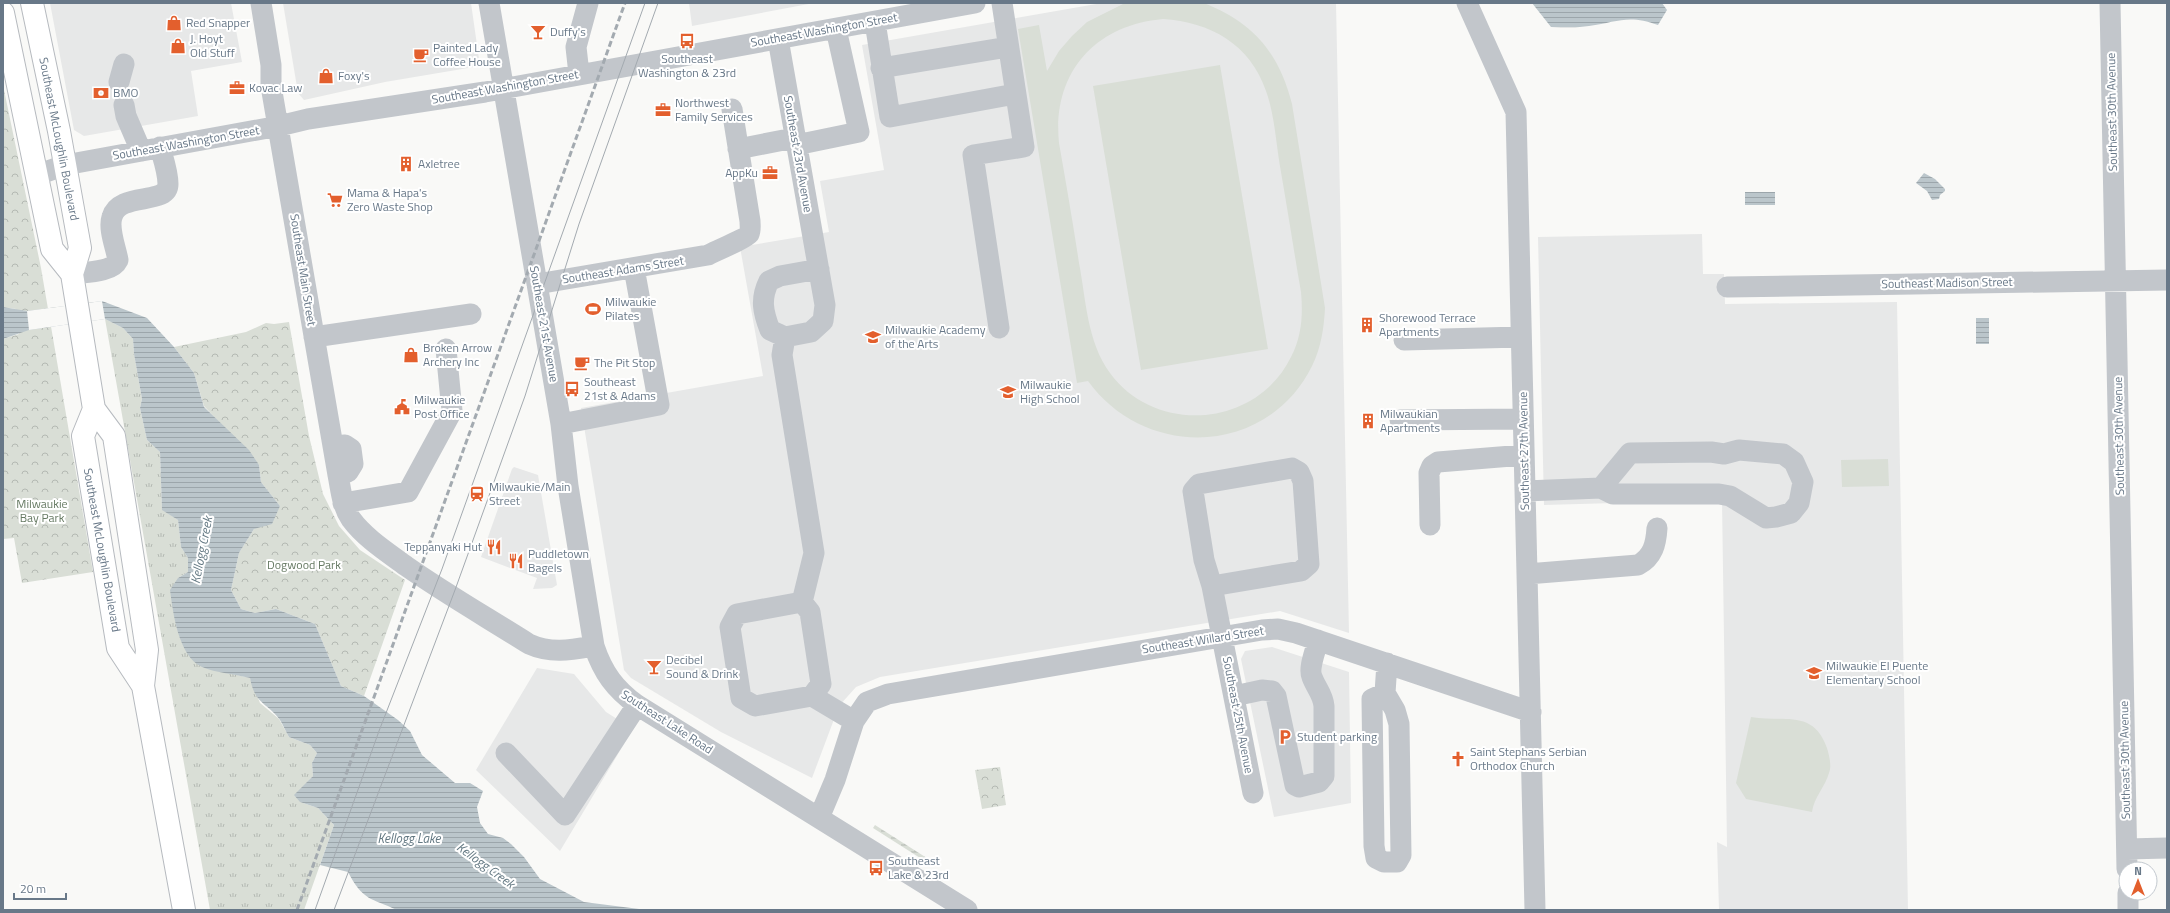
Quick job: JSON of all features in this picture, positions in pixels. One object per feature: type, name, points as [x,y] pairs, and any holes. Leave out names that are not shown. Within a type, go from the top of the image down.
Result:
[{"type":"main road","name":"Southeast McLoughlin Boulevard","points":[[32,3],[65,165],[80,248],[72,274],[94,409],[114,436],[147,650],[143,686],[184,910]]},
{"type":"main road","name":"Southeast McLoughlin Boulevard","points":[[3,13],[52,249],[72,274]]},
{"type":"main road","name":"Southeast McLoughlin Boulevard","points":[[94,409],[83,436],[118,648],[143,686]]},
{"type":"main road","points":[[87,461],[102,466],[106,471],[112,509],[127,524]]},
{"type":"street","name":"Southeast Main Street","points":[[262,3],[271,65],[271,86],[343,503],[351,518],[362,531],[387,552],[440,589],[529,644],[544,650],[552,651],[594,646]]},
{"type":"street","name":"Southeast 21st Avenue","points":[[489,3],[561,424],[568,486],[594,646]]},
{"type":"street","points":[[579,74],[576,48],[588,3]]},
{"type":"street","name":"Southeast Washington Street","points":[[37,175],[65,165],[279,126],[323,116],[504,87],[875,22],[907,9],[975,3]]},
{"type":"street","points":[[999,328],[973,155],[1024,147],[1002,3]]},
{"type":"street","name":"Southeast 27th Avenue","points":[[1467,3],[1516,112],[1535,910]]},
{"type":"street","name":"Southeast 30th Avenue","points":[[2110,3],[2127,859]]},
{"type":"street","points":[[875,22],[881,68],[890,117],[1016,94]]},
{"type":"street","points":[[732,109],[738,148],[860,132],[836,28]]},
{"type":"street","name":"Southeast 23rd Avenue","points":[[778,39],[819,269]]},
{"type":"street","points":[[881,68],[1008,47]]},
{"type":"street","points":[[72,274],[109,268],[116,264],[118,260],[111,223],[112,216],[116,209],[126,202],[160,196],[166,191],[168,184],[151,149],[126,116],[124,105]]},
{"type":"street","name":"Southeast Adams Street","points":[[537,284],[708,255],[730,243],[745,238],[750,232],[750,221],[738,148]]},
{"type":"street","points":[[561,424],[659,405],[634,268]]},
{"type":"street","points":[[819,269],[825,305],[823,321],[811,332],[785,337],[770,330],[762,311],[764,292],[769,281],[780,276],[819,269]]},
{"type":"street","name":"Southeast Madison Street","points":[[1727,287],[2167,280]]},
{"type":"street","points":[[314,337],[471,314]]},
{"type":"street","points":[[785,337],[782,355],[814,553],[802,602]]},
{"type":"street","points":[[1404,340],[1521,337]]},
{"type":"street","points":[[343,503],[408,492],[452,411],[446,349]]},
{"type":"street","points":[[1400,420],[1523,419]]},
{"type":"street","points":[[1525,491],[1601,488],[1613,494],[1711,493],[1730,496],[1766,518],[1771,518],[1791,513],[1799,503],[1803,482],[1794,462],[1783,454],[1739,450],[1724,454],[1711,452],[1630,453],[1601,488]]},
{"type":"street","points":[[1430,525],[1429,473],[1432,466],[1438,462],[1524,455]]},
{"type":"street","name":"Southeast 25th Avenue","points":[[1212,586],[1301,571],[1309,564],[1304,481],[1299,472],[1292,468],[1199,484],[1193,491],[1204,560],[1212,586],[1253,794]]},
{"type":"street","points":[[1527,574],[1638,565],[1648,558],[1654,549],[1657,528]]},
{"type":"street","points":[[802,602],[810,612],[821,684],[812,696]]},
{"type":"street","points":[[802,602],[737,614],[730,628],[741,698],[755,706],[812,696],[854,721],[835,780],[819,818]]},
{"type":"street","name":"Southeast Willard Street","points":[[854,721],[868,702],[888,694],[1222,636],[1278,629],[1318,640],[1531,712]]},
{"type":"street","points":[[1234,696],[1262,690],[1272,691],[1276,696],[1295,785],[1299,787],[1319,782],[1324,776],[1324,706],[1323,695],[1312,677],[1311,671],[1318,640]]},
{"type":"street","name":"Southeast Lake Road","points":[[594,646],[601,665],[612,684],[638,705],[967,910]]},
{"type":"street","points":[[1385,693],[1372,699],[1374,846],[1376,858],[1384,862],[1397,862],[1401,855],[1399,724],[1395,710],[1385,693],[1387,663]]},
{"type":"street","points":[[506,753],[565,815],[638,705]]},
{"type":"street","points":[[2127,859],[2167,848]]},
{"type":"shaded area","points":[[50,3],[231,3],[242,62],[191,71],[198,116],[84,136],[74,130]]},
{"type":"shaded area","points":[[283,3],[471,3],[480,66],[385,82],[304,100],[298,93]]},
{"type":"shaded area","points":[[689,3],[814,3],[692,26]]},
{"type":"shaded area","name":"Milwaukie High School","points":[[1102,3],[1336,3],[1349,633],[1280,611],[880,677],[856,687],[839,706],[812,778],[721,732],[631,678],[624,670],[581,408],[763,376],[740,247],[829,232],[820,181],[884,170],[862,45]]},
{"type":"shaded area","name":"Milwaukie El Puente Elementary School","points":[[1702,234],[1703,274],[1724,274],[1725,304],[1897,302],[1908,910],[1719,910],[1717,842],[1727,847],[1722,500],[1544,505],[1538,237]]},
{"type":"shaded area","points":[[514,467],[538,475],[557,585],[552,588],[533,589],[537,578],[481,557]]},
{"type":"shaded area","points":[[1272,647],[1349,672],[1351,803],[1274,817],[1241,659],[1245,651]]},
{"type":"shaded area","points":[[537,668],[574,674],[606,712],[633,729],[560,851],[476,770]]},
{"type":"green space","points":[[1204,3],[1222,11],[1250,30],[1272,55],[1287,86],[1292,104],[1325,308],[1323,330],[1318,352],[1312,366],[1292,396],[1266,418],[1236,432],[1204,437],[1172,435],[1141,425],[1112,407],[1088,381],[1077,383],[1018,29],[1039,25],[1047,71],[1059,51],[1087,22],[1123,4]],"holes":[[[1163,19],[1197,25],[1212,31],[1226,38],[1239,48],[1250,60],[1266,91],[1273,120],[1302,300],[1300,333],[1295,349],[1275,380],[1255,398],[1231,409],[1205,415],[1179,414],[1153,407],[1130,393],[1110,373],[1102,361],[1096,348],[1088,320],[1059,143],[1059,118],[1063,95],[1071,75],[1082,57],[1098,43],[1117,31],[1138,23]]]},
{"type":"green space","points":[[1220,65],[1268,349],[1141,370],[1093,86]]},
{"type":"green space","name":"Milwaukie Bay Park","points":[[3,85],[41,268],[93,572],[22,583],[14,538],[3,539],[3,339],[19,334],[16,309],[3,307]]},
{"type":"green space","points":[[105,319],[123,328],[133,339],[134,354],[142,399],[140,408],[147,440],[160,452],[162,509],[178,520],[181,547],[188,558],[188,572],[178,578],[202,667],[250,678],[260,703],[279,719],[289,737],[310,745],[317,753],[312,763],[313,776],[302,788],[300,802],[318,808],[334,825],[304,910],[210,910]]},
{"type":"green space","name":"Dogwood Park","points":[[289,322],[309,436],[323,494],[339,526],[360,550],[405,580],[364,696],[341,686],[315,624],[276,609],[255,613],[241,609],[231,590],[239,553],[254,529],[280,506],[261,482],[259,465],[204,406],[194,373],[174,347],[246,332],[266,323],[274,324]]},
{"type":"green space","points":[[1888,459],[1889,486],[1842,487],[1841,460]]},
{"type":"green space","points":[[1751,717],[1805,722],[1814,727],[1821,735],[1827,748],[1830,760],[1830,770],[1812,812],[1746,799],[1736,783]]},
{"type":"green space","points":[[1000,767],[1006,805],[982,809],[975,770]]},
{"type":"green space","points":[[875,825],[930,860],[928,863],[873,828]]},
{"type":"water","points":[[1532,3],[1662,3],[1667,10],[1658,25],[1631,19],[1584,27],[1551,27]]},
{"type":"water","points":[[1924,173],[1935,179],[1945,189],[1945,191],[1940,195],[1939,199],[1932,200],[1927,191],[1916,183]]},
{"type":"water","points":[[1745,192],[1775,192],[1775,205],[1745,205]]},
{"type":"water","name":"Kellogg Lake","points":[[102,301],[147,318],[174,347],[194,373],[204,407],[249,450],[259,465],[261,482],[280,506],[272,524],[254,529],[239,553],[231,590],[241,609],[255,613],[276,609],[315,624],[341,686],[364,696],[398,720],[410,731],[422,755],[455,783],[470,783],[483,791],[477,807],[480,823],[488,834],[503,838],[511,844],[524,857],[540,879],[584,902],[647,910],[397,910],[363,894],[348,872],[320,865],[334,825],[318,808],[300,802],[294,795],[313,776],[312,763],[317,753],[310,745],[289,737],[280,720],[258,698],[252,687],[250,678],[213,671],[202,667],[187,653],[178,633],[170,590],[178,578],[188,572],[188,558],[181,547],[178,520],[162,510],[160,452],[147,440],[140,408],[142,399],[134,354],[133,339],[123,328],[105,319],[29,330],[3,339],[3,307],[27,311]]},
{"type":"water","points":[[1976,318],[1989,318],[1989,344],[1976,344]]},
{"type":"pier","points":[[102,301],[105,319],[29,330],[27,311]]},
{"type":"tram line","points":[[315,910],[379,731],[442,569],[645,3]]},
{"type":"tram line","points":[[334,910],[455,590],[525,396],[579,224],[658,3]]},
{"type":"railway","points":[[297,910],[625,3]]},
{"type":"place","name":"Red Snapper","points":[[174,23]]},
{"type":"place","name":"Duffy's","points":[[538,32]]},
{"type":"place","name":"Southeast Washington & 23rd","points":[[687,41]]},
{"type":"place","name":"J. Hoyt Old Stuff","points":[[178,46]]},
{"type":"place","name":"Painted Lady Coffee House","points":[[421,55]]},
{"type":"place","name":"Foxy's","points":[[326,76]]},
{"type":"place","name":"Kovac Law","points":[[237,88]]},
{"type":"place","name":"BMO","points":[[101,93]]},
{"type":"place","name":"Northwest Family Services","points":[[663,110]]},
{"type":"place","name":"Axletree","points":[[406,164]]},
{"type":"place","name":"AppKu","points":[[770,173]]},
{"type":"place","name":"Mama & Hapa's Zero Waste Shop","points":[[335,200]]},
{"type":"place","name":"Milwaukie Pilates","points":[[593,309]]},
{"type":"place","name":"Shorewood Terrace Apartments","points":[[1367,325]]},
{"type":"place","name":"Milwaukie Academy of the Arts","points":[[873,337]]},
{"type":"place","name":"Broken Arrow Archery Inc","points":[[411,355]]},
{"type":"place","name":"The Pit Stop","points":[[582,363]]},
{"type":"place","name":"Southeast 21st & Adams","points":[[572,389]]},
{"type":"place","name":"Milwaukie High School","points":[[1008,392]]},
{"type":"place","name":"Milwaukie Post Office","points":[[402,407]]},
{"type":"place","name":"Milwaukian Apartments","points":[[1368,421]]},
{"type":"place","name":"Milwaukie/Main Street","points":[[477,494]]},
{"type":"place","name":"Teppanyaki Hut","points":[[494,547]]},
{"type":"place","name":"Puddletown Bagels","points":[[516,561]]},
{"type":"place","name":"Decibel Sound & Drink","points":[[654,667]]},
{"type":"place","name":"Milwaukie El Puente Elementary School","points":[[1814,673]]},
{"type":"place","name":"Student parking","points":[[1285,737]]},
{"type":"place","name":"Saint Stephans Serbian Orthodox Church","points":[[1458,759]]},
{"type":"place","name":"Southeast Lake & 23rd","points":[[876,868]]},
{"type":"water label","name":"Kellogg Creek","points":[[201,550]]},
{"type":"water label","name":"Kellogg Creek","points":[[486,865]]}]
